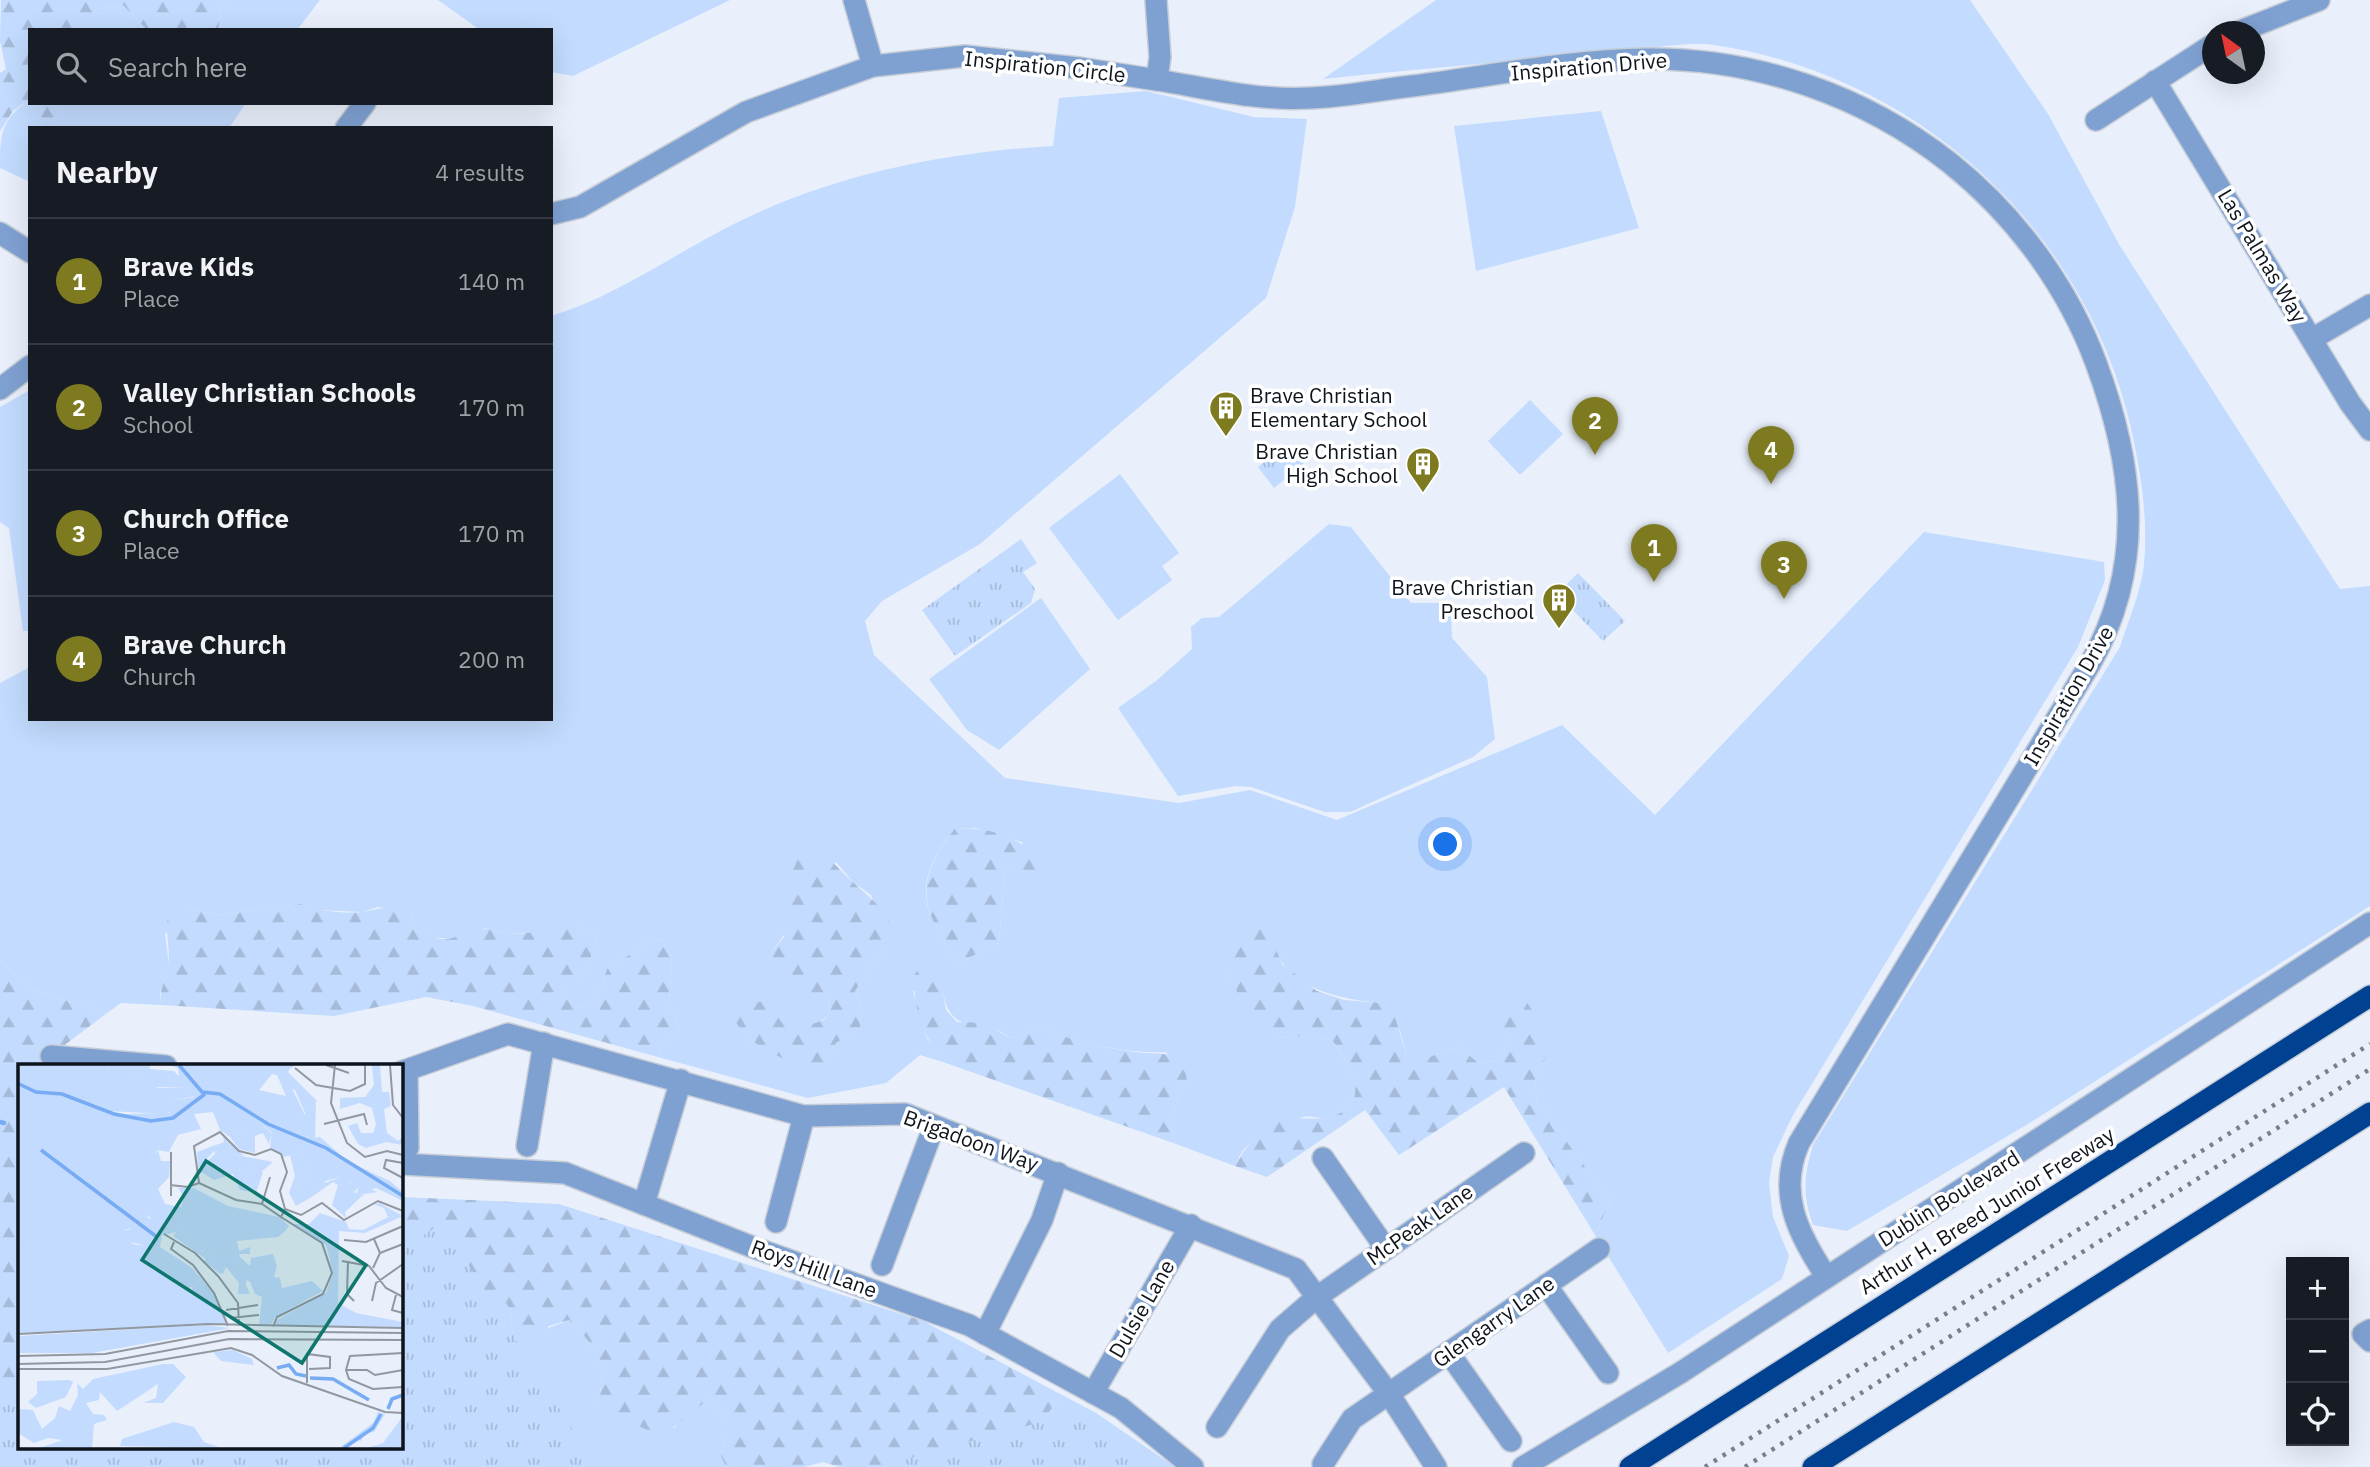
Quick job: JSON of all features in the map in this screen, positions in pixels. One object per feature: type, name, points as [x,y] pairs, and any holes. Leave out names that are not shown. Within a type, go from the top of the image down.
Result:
[{"type":"highway","name":"Arthur H. Breed Junior Freeway","points":[[1630,1467],[2370,996]]},
{"type":"highway","points":[[1813,1467],[2370,1113]]},
{"type":"street","points":[[854,0],[873,66]]},
{"type":"street","points":[[1156,0],[1160,57],[1157,80]]},
{"type":"street","points":[[2265,21],[2319,0]]},
{"type":"street","points":[[2096,120],[2202,52]]},
{"type":"street","name":"Inspiration Circle","points":[[553,214],[580,207],[746,112],[873,66],[965,56],[1079,68],[1157,80]]},
{"type":"street","name":"Inspiration Drive","points":[[1157,80],[1297,99],[1624,60],[1709,62],[1777,75],[1820,89],[1860,107],[1941,156],[1980,189],[2012,223],[2044,263],[2072,309],[2105,388],[2123,464],[2128,538],[2120,599],[2090,664],[1799,1143],[1790,1178],[1792,1212],[1802,1238],[1826,1276]]},
{"type":"street","name":"Las Palmas Way","points":[[2155,80],[2356,412],[2370,430]]},
{"type":"street","points":[[347,126],[363,105]]},
{"type":"street","points":[[0,233],[28,251]]},
{"type":"street","points":[[2312,339],[2370,305]]},
{"type":"street","points":[[0,389],[28,368]]},
{"type":"street","name":"Dublin Boulevard","points":[[1522,1467],[1680,1373],[1826,1276],[2032,1146],[2181,1044],[2370,923]]},
{"type":"street","name":"Brigadoon Way","points":[[404,1071],[508,1034],[804,1116],[905,1114],[1191,1225],[1296,1269],[1389,1394],[1436,1467]]},
{"type":"street","points":[[527,1146],[544,1043]]},
{"type":"street","points":[[51,1056],[97,1064]]},
{"type":"street","points":[[404,1071],[404,1156]]},
{"type":"street","points":[[644,1204],[681,1080]]},
{"type":"street","points":[[776,1222],[804,1116]]},
{"type":"street","points":[[882,1265],[934,1126]]},
{"type":"street","name":"McPeak Lane","points":[[1217,1427],[1280,1329],[1317,1297],[1524,1153]]},
{"type":"street","name":"Roys Hill Lane","points":[[404,1156],[565,1173],[755,1248],[969,1325],[1093,1393],[1147,1427],[1193,1467]]},
{"type":"street","points":[[1324,1158],[1386,1249]]},
{"type":"street","points":[[985,1334],[1042,1220],[1058,1173]]},
{"type":"street","name":"Dulsie Lane","points":[[1093,1393],[1191,1225]]},
{"type":"street","name":"Glengarry Lane","points":[[1323,1464],[1352,1419],[1599,1249]]},
{"type":"street","points":[[1546,1285],[1608,1373]]},
{"type":"street","points":[[2370,1330],[2363,1334],[2370,1342]]},
{"type":"street","points":[[1449,1353],[1511,1441]]},
{"type":"green space","points":[[1,0],[229,0],[222,5],[218,28],[145,28],[123,5],[97,9],[86,28],[28,28],[28,105],[64,105],[49,126],[28,126],[24,116],[24,103],[13,111],[0,131],[0,73],[6,69],[0,41]]},
{"type":"green space","points":[[229,0],[320,0],[299,28],[218,28],[222,5]]},
{"type":"green space","points":[[438,0],[730,0],[573,76],[553,72],[553,28],[477,28]]},
{"type":"green space","points":[[1436,0],[1970,0],[2048,114],[2120,246],[2340,589],[2370,586],[2370,906],[2028,1124],[1847,1231],[1813,1225],[1807,1204],[1806,1185],[1813,1145],[2120,647],[2144,565],[2145,517],[2133,437],[2111,363],[2078,294],[2036,231],[1985,176],[1926,128],[1860,90],[1789,62],[1714,45],[1689,44],[1323,79]]},
{"type":"green space","points":[[123,5],[145,28],[86,28],[97,9]]},
{"type":"green space","points":[[1146,91],[1254,117],[1307,119],[1295,207],[1266,298],[980,544],[882,601],[865,621],[874,655],[1005,778],[1179,803],[1250,790],[1337,820],[1562,725],[1655,815],[1924,532],[2104,562],[2105,580],[2078,647],[1793,1115],[1773,1157],[1769,1183],[1773,1217],[1789,1256],[1782,1279],[1668,1353],[1595,1235],[1610,1201],[1537,1101],[1535,1080],[1546,1057],[1509,1038],[1501,1060],[1478,1063],[1460,1047],[1429,1057],[1407,1057],[1400,1031],[1382,1003],[1335,995],[1306,984],[1283,964],[1275,950],[1228,970],[1237,990],[1273,1038],[1307,1036],[1332,1040],[1346,1060],[1355,1083],[1355,1094],[1352,1103],[1344,1111],[1327,1118],[1298,1119],[1256,1140],[1244,1149],[1235,1166],[1176,1144],[1169,1120],[1187,1080],[1166,1052],[1103,1047],[1043,1027],[1010,1038],[988,1027],[960,1021],[947,1006],[943,991],[913,991],[927,1038],[943,1062],[920,1055],[886,1083],[808,1098],[658,1057],[663,1046],[680,1029],[669,1005],[672,960],[662,939],[648,943],[607,969],[596,1000],[578,1008],[563,997],[559,986],[579,984],[594,949],[596,936],[584,930],[575,916],[545,932],[506,934],[485,928],[461,938],[432,938],[415,930],[410,912],[378,907],[362,912],[318,910],[301,904],[219,915],[189,910],[165,934],[169,965],[160,994],[161,1005],[121,1003],[107,1013],[32,990],[0,961],[0,683],[28,668],[28,721],[553,721],[553,315],[601,297],[716,233],[814,190],[853,178],[933,160],[1053,146],[1059,98]],"holes":[[[955,828],[976,828],[1022,842],[1026,872],[1005,868],[999,943],[960,962],[947,952],[931,916],[926,888],[931,866]],[[836,862],[853,882],[871,895],[888,944],[855,991],[862,1012],[860,1028],[836,1043],[829,1062],[769,1049],[748,1039],[804,1029],[824,1019],[831,1012],[827,998],[799,987],[771,953]]]},
{"type":"green space","points":[[25,103],[24,116],[28,126],[28,181],[0,168],[3,131]]},
{"type":"green space","points":[[64,105],[245,105],[230,126],[49,126]]},
{"type":"green space","points":[[1601,111],[1639,228],[1476,271],[1454,126]]},
{"type":"green space","points":[[28,391],[28,631],[23,631],[9,528],[0,522],[0,407]]},
{"type":"green space","points":[[1530,400],[1563,434],[1520,475],[1488,441]]},
{"type":"green space","points":[[1288,443],[1304,464],[1274,488],[1258,467]]},
{"type":"green space","points":[[1120,474],[1179,553],[1162,566],[1172,580],[1118,620],[1049,528]]},
{"type":"green space","points":[[1329,524],[1351,527],[1411,603],[1441,603],[1451,615],[1452,638],[1487,677],[1495,739],[1473,757],[1350,812],[1325,812],[1251,787],[1236,786],[1178,796],[1118,708],[1156,681],[1192,649],[1191,627],[1202,618],[1219,617]]},
{"type":"green space","points":[[1021,539],[1037,563],[1023,572],[1035,589],[1031,603],[955,656],[922,610]]},
{"type":"green space","points":[[1578,573],[1625,621],[1603,641],[1557,594]]},
{"type":"green space","points":[[1041,598],[1090,669],[999,750],[967,730],[929,679]]},
{"type":"green space","points":[[955,828],[994,832],[1017,841],[1034,858],[1040,870],[1026,872],[1005,868],[999,943],[960,962],[947,952],[927,901],[931,868]]},
{"type":"green space","points":[[804,852],[822,856],[832,862],[889,918],[888,944],[855,991],[862,1012],[860,1028],[836,1043],[829,1062],[810,1074],[748,1039],[734,1020],[740,1009],[765,1000],[789,1032],[824,1020],[831,1012],[827,998],[767,979],[771,953],[784,937],[789,881],[799,855]]},
{"type":"green space","points":[[301,904],[347,913],[386,908],[404,909],[410,912],[415,930],[442,939],[485,929],[508,934],[535,932],[575,915],[584,930],[596,936],[594,949],[579,985],[559,986],[563,997],[578,1008],[596,1000],[607,969],[648,943],[662,939],[672,960],[669,1005],[680,1029],[663,1046],[658,1057],[473,1006],[426,997],[334,1016],[161,1005],[169,962],[168,916],[189,910],[219,915]]},
{"type":"green space","points":[[1266,925],[1282,964],[1317,991],[1344,1000],[1382,1003],[1394,1014],[1407,1057],[1429,1057],[1460,1047],[1478,1063],[1501,1060],[1509,1038],[1496,1010],[1526,1001],[1540,1022],[1546,1057],[1535,1080],[1537,1101],[1610,1201],[1595,1235],[1504,1087],[1399,1155],[1365,1110],[1267,1177],[1235,1166],[1248,1145],[1266,1128],[1287,1119],[1329,1117],[1351,1104],[1355,1094],[1346,1060],[1332,1040],[1307,1036],[1273,1038],[1250,1022],[1228,970],[1229,947],[1246,928]]},
{"type":"green space","points":[[0,961],[32,990],[107,1013],[40,1064],[18,1064],[18,1449],[0,1467]]},
{"type":"green space","points":[[918,970],[929,970],[943,991],[946,1010],[957,1022],[984,1023],[1010,1038],[1043,1027],[1093,1044],[1134,1052],[1165,1054],[1183,1060],[1187,1080],[1169,1120],[1176,1144],[943,1062],[925,1032],[915,999],[914,975]]},
{"type":"green space","points":[[402,1197],[559,1204],[923,1321],[1062,1395],[1046,1416],[1049,1454],[925,1467],[839,1467],[823,1462],[804,1467],[726,1467],[720,1454],[726,1430],[725,1418],[709,1399],[659,1435],[609,1413],[599,1404],[601,1366],[594,1349],[569,1320],[549,1326],[538,1344],[513,1343],[511,1311],[506,1303],[482,1321],[402,1285]]},
{"type":"green space","points":[[442,1223],[596,1467],[0,1467],[0,1382],[18,1384],[18,1450],[402,1450],[402,1249]]},
{"type":"green space","points":[[402,1285],[506,1303],[511,1311],[513,1342],[569,1320],[598,1357],[601,1366],[599,1404],[674,1428],[684,1416],[709,1399],[721,1412],[726,1424],[720,1454],[726,1467],[70,1467],[402,1450]]},
{"type":"green space","points":[[1062,1395],[1096,1413],[1175,1467],[1043,1467],[1049,1454],[1046,1416]]},
{"type":"green space","points":[[1080,1411],[1124,1437],[1161,1467],[877,1467]]},
{"type":"waterway","points":[[0,1122],[4,1123]]},
{"type":"railway","points":[[1705,1467],[2370,1044]]},
{"type":"railway","points":[[1745,1467],[2370,1069]]},
{"type":"place","name":"Brave Christian Elementary School","points":[[1226,438]]},
{"type":"place","name":"Valley Christian Schools","points":[[1595,455]]},
{"type":"place","name":"Brave Church","points":[[1771,484]]},
{"type":"place","name":"Brave Christian High School","points":[[1423,494]]},
{"type":"place","name":"Brave Kids","points":[[1654,582]]},
{"type":"place","name":"Church Office","points":[[1784,599]]},
{"type":"place","name":"Brave Christian Preschool","points":[[1559,630]]}]
